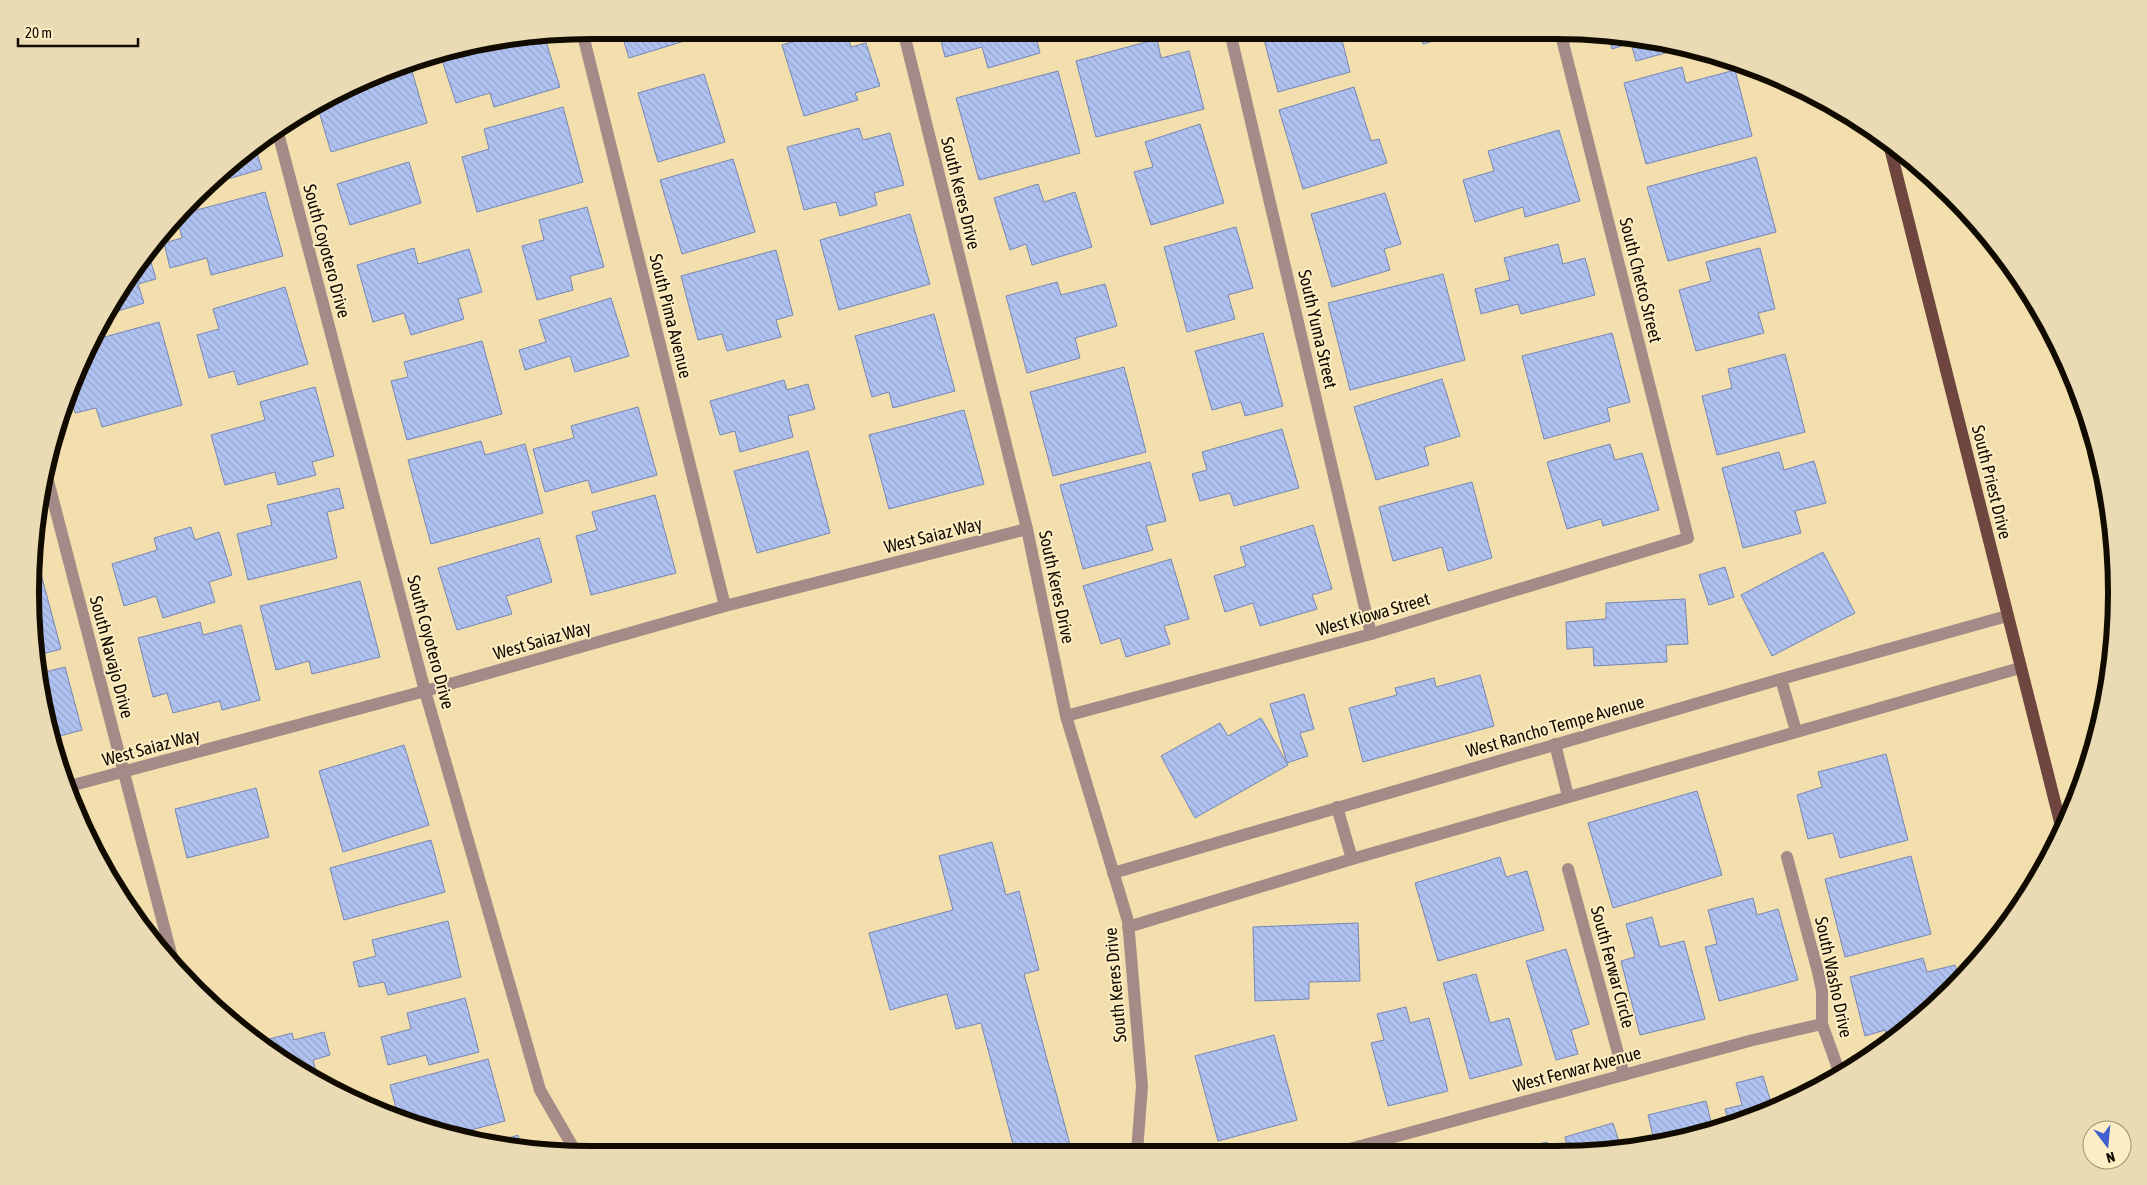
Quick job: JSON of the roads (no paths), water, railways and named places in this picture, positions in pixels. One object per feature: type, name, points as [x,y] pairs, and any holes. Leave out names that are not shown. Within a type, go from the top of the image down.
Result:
[{"type":"main road","name":"South Priest Drive","points":[[1891,152],[2059,819]]},
{"type":"street","name":"South Pima Avenue","points":[[584,39],[725,606]]},
{"type":"street","name":"South Keres Drive","points":[[905,39],[1027,529],[1066,716],[1128,927],[1142,1086],[1137,1146]]},
{"type":"street","name":"South Yuma Street","points":[[1232,39],[1371,634]]},
{"type":"street","name":"South Chetco Street","points":[[1562,39],[1688,538]]},
{"type":"street","name":"South Coyotero Drive","points":[[279,136],[425,692],[540,1090],[572,1145]]},
{"type":"street","name":"South Navajo Drive","points":[[49,485],[170,951]]},
{"type":"street","name":"West Saiaz Way","points":[[74,785],[425,692],[725,606],[1027,529]]},
{"type":"street","name":"West Kiowa Street","points":[[1066,716],[1371,634],[1688,538]]},
{"type":"street","name":"West Rancho Tempe Avenue","points":[[1113,873],[1781,679],[2007,616]]},
{"type":"street","points":[[1128,927],[1568,796],[2020,668]]},
{"type":"street","points":[[1781,679],[1796,731]]},
{"type":"street","points":[[1555,744],[1568,796]]},
{"type":"street","points":[[1337,808],[1352,859]]},
{"type":"street","name":"South Washo Drive","points":[[1787,857],[1822,991],[1822,1024],[1838,1068]]},
{"type":"street","name":"South Ferwar Circle","points":[[1568,869],[1624,1075]]},
{"type":"street","name":"West Ferwar Avenue","points":[[1361,1146],[1753,1040],[1822,1024]]}]
